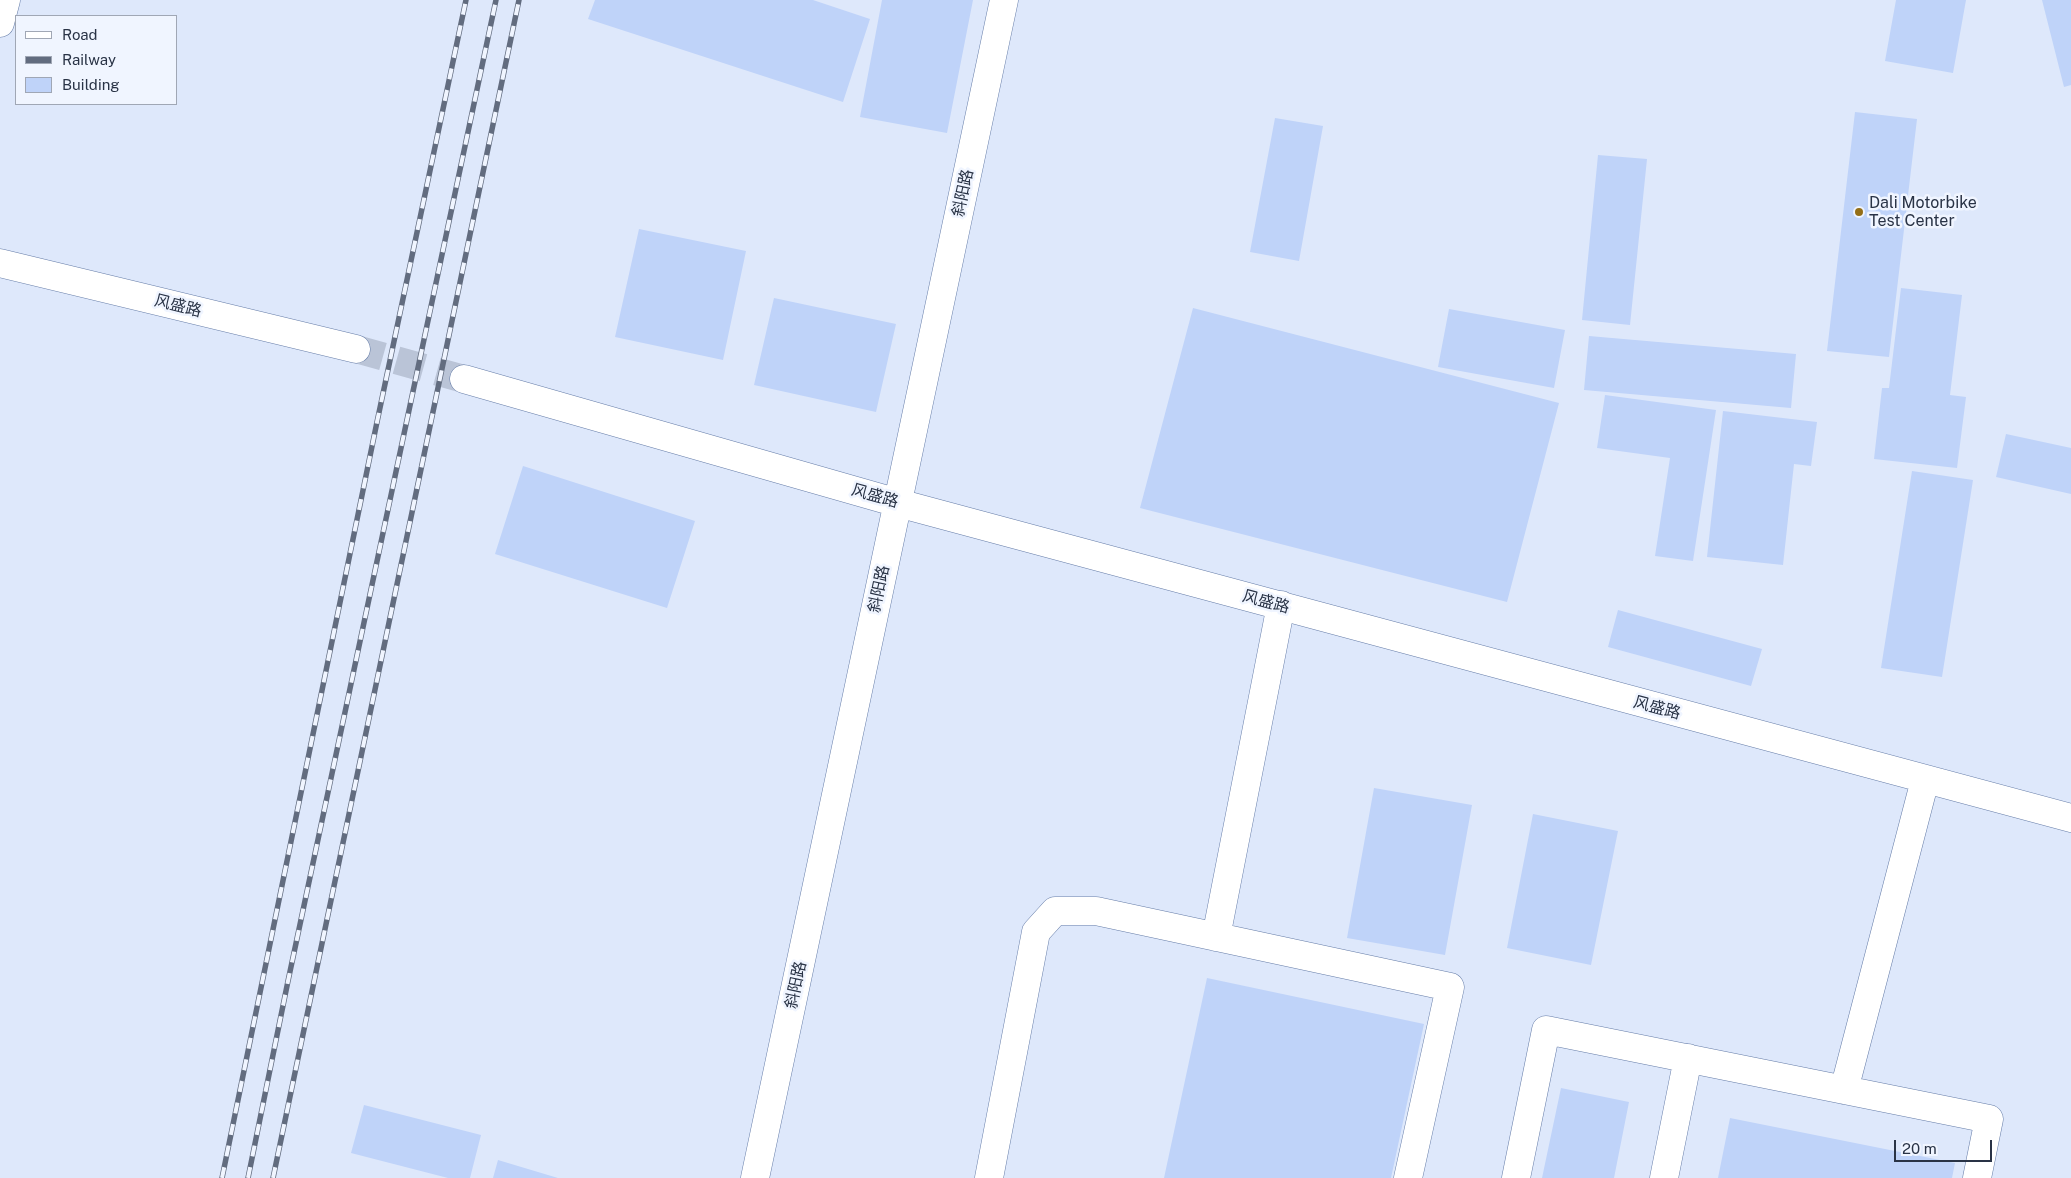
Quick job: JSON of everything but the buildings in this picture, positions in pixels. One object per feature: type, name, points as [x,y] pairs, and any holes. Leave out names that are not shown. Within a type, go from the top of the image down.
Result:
[{"type":"main road","points":[[0,23],[6,0]]},
{"type":"main road","name":"斜阳路","points":[[755,1178],[1004,0]]},
{"type":"main road","name":"风盛路","points":[[0,263],[356,349]]},
{"type":"main road","name":"风盛路","points":[[464,378],[898,502],[2071,818]]},
{"type":"main road","points":[[1216,937],[1280,606]]},
{"type":"main road","points":[[1844,1090],[1925,780]]},
{"type":"main road","points":[[989,1178],[1036,932],[1055,911],[1096,911],[1450,987],[1408,1178]]},
{"type":"main road","points":[[1516,1178],[1546,1030],[1989,1119],[1977,1178]]},
{"type":"main road","points":[[1664,1178],[1688,1058]]},
{"type":"tunnel","points":[[356,349],[464,379]]},
{"type":"railway","points":[[222,1178],[377,422],[466,0]]},
{"type":"railway","points":[[248,1178],[496,0]]},
{"type":"railway","points":[[273,1178],[519,0]]},
{"type":"place","name":"Dali Motorbike Test Center","points":[[1859,212]]}]
